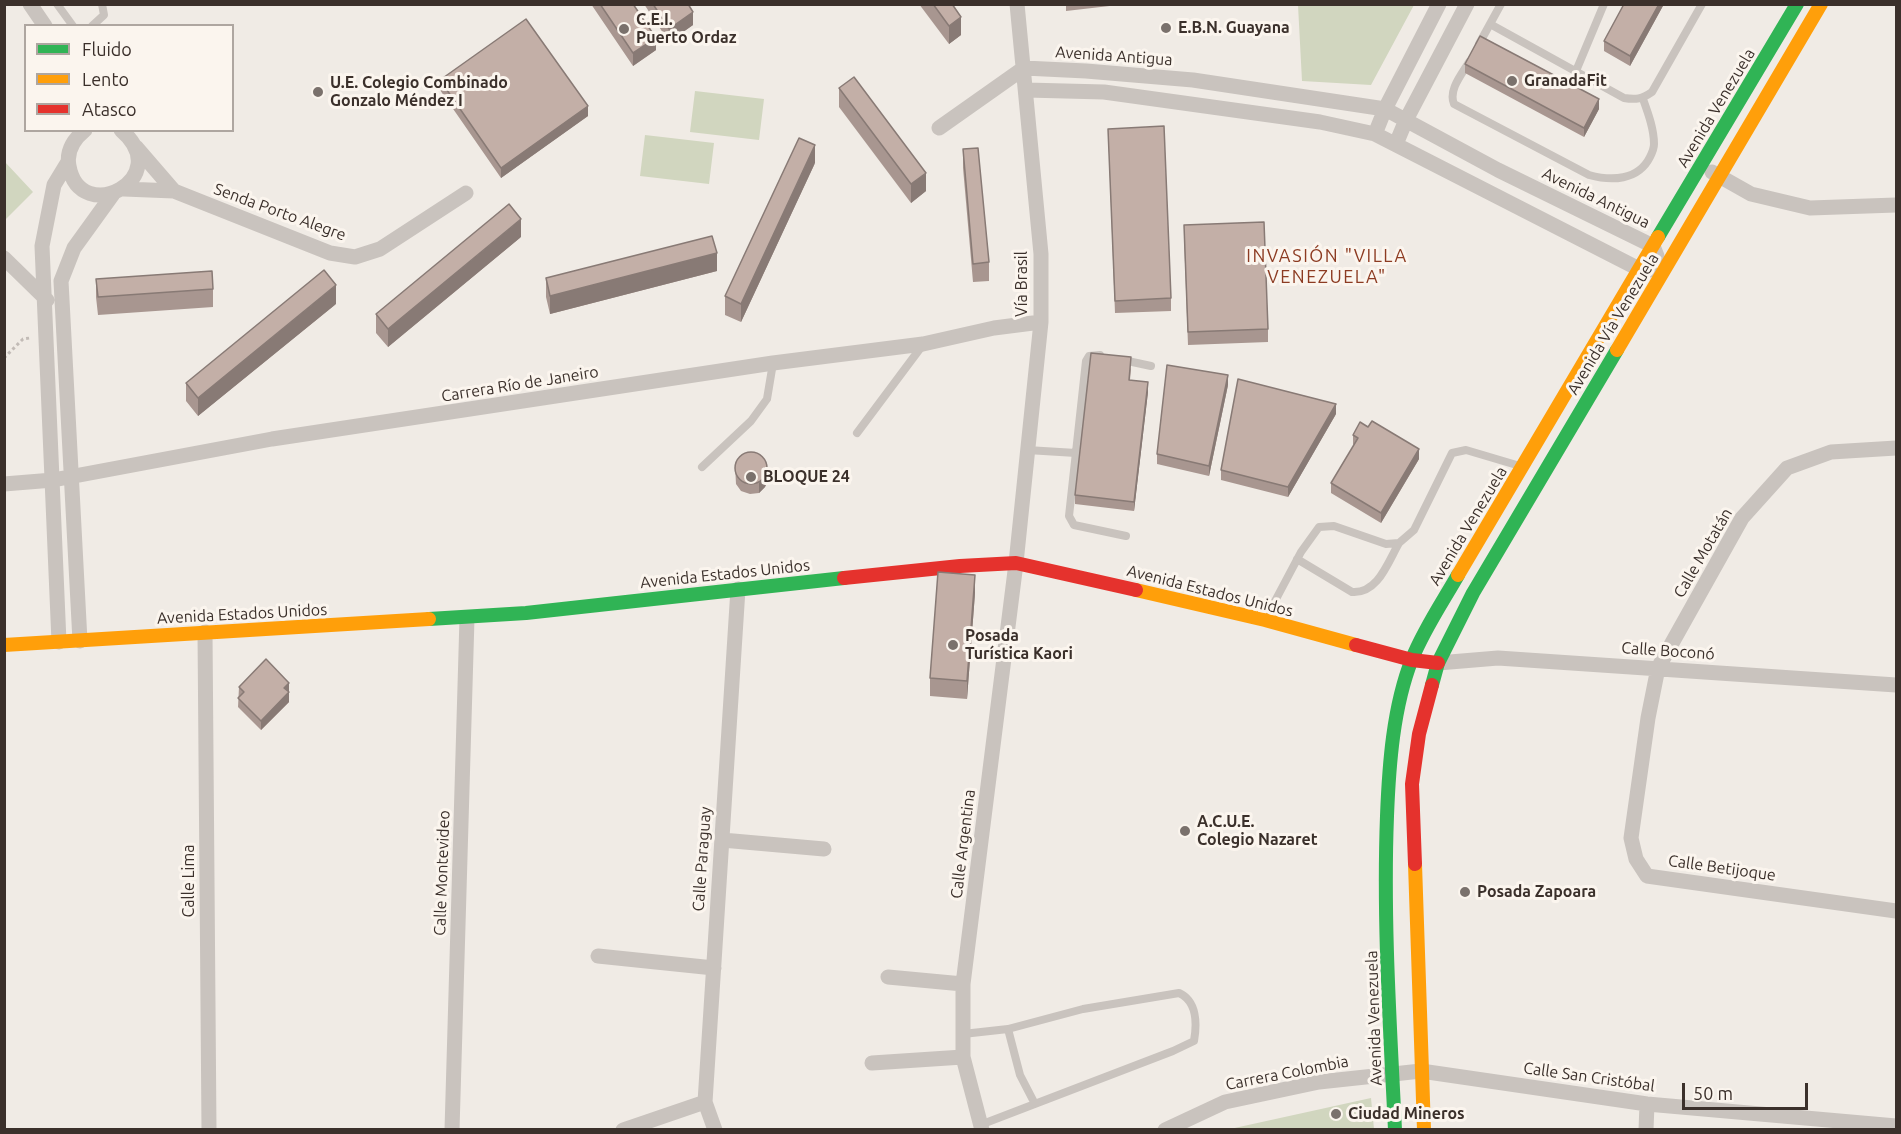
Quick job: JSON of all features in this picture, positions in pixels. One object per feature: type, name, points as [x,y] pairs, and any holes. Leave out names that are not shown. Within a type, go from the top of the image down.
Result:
[{"type":"street","points":[[30,4],[44,24]]},
{"type":"street","name":"Vía Brasil","points":[[1016,563],[1041,322],[1041,254],[1017,4]]},
{"type":"street","points":[[1375,134],[1439,4]]},
{"type":"street","points":[[1396,144],[1406,120],[1467,4]]},
{"type":"street","name":"Avenida Venezuela","points":[[1395,1130],[1385,867],[1389,776],[1395,730],[1412,660],[1427,627],[1797,4]]},
{"type":"street","name":"Avenida Vía Venezuela","points":[[1438,663],[1473,593],[1821,4]]},
{"type":"street","points":[[939,128],[1024,68]]},
{"type":"street","name":"Avenida Antigua","points":[[1024,68],[1193,80],[1385,110],[1498,170],[1653,246],[1664,270]]},
{"type":"street","points":[[1026,90],[1104,92],[1320,122],[1375,134],[1639,269],[1664,270]]},
{"type":"street","points":[[79,134],[70,150],[68,162],[75,182],[83,189],[103,196],[118,191],[174,191]]},
{"type":"street","points":[[80,641],[61,281],[74,249],[118,191],[132,180],[137,170],[138,158],[128,136]]},
{"type":"street","points":[[128,136],[174,191]]},
{"type":"street","points":[[59,642],[42,246],[54,184],[68,162]]},
{"type":"street","points":[[1701,165],[1751,194],[1810,208],[1896,205]]},
{"type":"street","name":"Senda Porto Alegre","points":[[174,191],[330,253],[355,257],[380,249],[466,193]]},
{"type":"street","points":[[4,258],[44,299],[62,309]]},
{"type":"street","name":"Carrera Río de Janeiro","points":[[4,484],[53,480],[272,439],[773,363],[923,344],[994,328],[1041,322]]},
{"type":"street","name":"Calle Motatán","points":[[1658,668],[1742,518],[1787,468],[1831,452],[1896,448]]},
{"type":"street","name":"Avenida Estados Unidos","points":[[4,645],[467,618],[960,566],[1016,563],[1265,620],[1412,660],[1438,663]]},
{"type":"street","name":"Calle Argentina","points":[[981,1127],[963,1058],[963,984],[1016,563]]},
{"type":"street","name":"Calle Paraguay","points":[[715,1130],[705,1102],[738,589]]},
{"type":"street","name":"Calle Montevideo","points":[[452,1130],[467,618]]},
{"type":"street","name":"Calle Lima","points":[[205,632],[209,1130]]},
{"type":"street","name":"Calle Boconó","points":[[1438,663],[1498,658],[1896,685]]},
{"type":"street","points":[[1424,1130],[1412,784],[1419,734],[1438,663]]},
{"type":"street","name":"Calle Betijoque","points":[[1658,668],[1648,718],[1631,838],[1636,859],[1647,876],[1896,911]]},
{"type":"street","points":[[722,840],[824,849]]},
{"type":"street","points":[[598,956],[714,968]]},
{"type":"street","points":[[888,977],[963,984]]},
{"type":"street","points":[[872,1063],[963,1058]]},
{"type":"street","name":"Carrera Colombia","points":[[1166,1130],[1225,1102],[1319,1082],[1421,1071]]},
{"type":"street","name":"Calle San Cristóbal","points":[[1421,1071],[1647,1104],[1896,1126]]},
{"type":"street","points":[[623,1130],[705,1102]]},
{"type":"street","points":[[1646,1130],[1647,1104]]},
{"type":"lane","points":[[57,4],[72,24]]},
{"type":"lane","points":[[94,24],[104,15],[102,4]]},
{"type":"lane","points":[[1501,4],[1452,91],[1454,104],[1588,175],[1604,179],[1622,178],[1636,172],[1647,162],[1655,147],[1643,99]]},
{"type":"lane","points":[[1575,71],[1604,4]]},
{"type":"lane","points":[[1490,24],[1624,98],[1634,100],[1643,99],[1652,92],[1702,4]]},
{"type":"lane","points":[[857,433],[923,344]]},
{"type":"lane","points":[[1108,357],[1089,356],[1086,361],[1070,521],[1074,525],[1126,536]]},
{"type":"lane","points":[[1119,359],[1151,366]]},
{"type":"lane","points":[[702,467],[751,421],[767,399],[773,363]]},
{"type":"lane","points":[[1028,450],[1076,453]]},
{"type":"lane","points":[[1297,559],[1353,592],[1360,593],[1375,584],[1399,543],[1414,530],[1452,453],[1466,450],[1522,466]]},
{"type":"lane","points":[[1265,620],[1297,559],[1319,527],[1334,526],[1386,544],[1399,543]]},
{"type":"lane","points":[[963,1034],[1008,1029],[1083,1009],[1179,993],[1185,996],[1193,1010],[1197,1026],[1194,1041],[1173,1051],[981,1127]]},
{"type":"lane","points":[[1008,1029],[1020,1075],[1035,1104]]},
{"type":"path","points":[[4,358],[23,339],[46,337]]},
{"type":"green space","points":[[1298,4],[1414,5],[1371,85],[1302,81]]},
{"type":"green space","points":[[695,91],[764,99],[759,140],[690,132]]},
{"type":"green space","points":[[645,135],[714,143],[709,184],[640,176]]},
{"type":"green space","points":[[5,162],[33,192],[5,220]]},
{"type":"green space","name":"Ciudad Mineros","points":[[1371,1098],[1374,1129],[1230,1129]]},
{"type":"building","points":[[600,4],[633,4],[656,38],[633,53]]},
{"type":"building","points":[[653,4],[688,4],[693,12],[669,29]]},
{"type":"building","points":[[933,4],[952,4],[961,17],[949,26]]},
{"type":"building","points":[[1624,4],[1659,4],[1630,56],[1604,41]]},
{"type":"building","points":[[526,19],[588,106],[501,168],[440,80]]},
{"type":"building","points":[[1480,36],[1599,99],[1584,128],[1465,64]]},
{"type":"building","points":[[854,77],[926,173],[911,184],[839,88]]},
{"type":"building","points":[[1164,126],[1171,298],[1115,301],[1108,129]]},
{"type":"building","points":[[799,138],[815,145],[741,304],[725,296]]},
{"type":"building","points":[[978,148],[989,262],[973,264],[963,149]]},
{"type":"building","points":[[509,204],[521,219],[388,329],[376,314]]},
{"type":"building","points":[[1264,222],[1268,329],[1188,332],[1184,225]]},
{"type":"building","points":[[712,236],[717,253],[550,296],[546,278]]},
{"type":"building","points":[[324,270],[336,285],[198,398],[186,383]]},
{"type":"building","points":[[212,271],[213,289],[98,297],[96,279]]},
{"type":"building","points":[[1091,353],[1131,357],[1129,380],[1148,382],[1134,502],[1075,495]]},
{"type":"building","points":[[1167,365],[1228,375],[1209,466],[1157,454]]},
{"type":"building","points":[[1238,379],[1336,404],[1288,487],[1221,470]]},
{"type":"building","points":[[1372,421],[1419,449],[1381,513],[1331,483],[1358,438],[1353,435],[1360,422],[1368,427]]},
{"type":"building","points":[[751,452],[762,457],[767,468],[762,479],[751,484],[740,479],[735,468],[740,457]]},
{"type":"building","name":"Posada Turística Kaori","points":[[938,572],[975,575],[967,681],[930,678]]},
{"type":"building","points":[[266,659],[289,683],[284,688],[289,692],[261,721],[238,698],[244,692],[239,687]]},
{"type":"traffic: fast","points":[[1658,237],[1797,4]]},
{"type":"traffic: fast","points":[[1432,685],[1438,663],[1473,593],[1617,350]]},
{"type":"traffic: fast","points":[[1395,1130],[1386,894],[1387,816],[1391,757],[1400,697],[1412,659],[1458,575]]},
{"type":"traffic: fast","points":[[429,619],[526,613],[844,578]]},
{"type":"traffic: slow","points":[[1617,350],[1821,4]]},
{"type":"traffic: slow","points":[[1458,575],[1658,237]]},
{"type":"traffic: slow","points":[[1136,590],[1265,620],[1356,645]]},
{"type":"traffic: slow","points":[[4,645],[429,619]]},
{"type":"traffic: slow","points":[[1415,864],[1424,1130]]},
{"type":"traffic: jam","points":[[844,578],[960,566],[1016,563],[1136,590]]},
{"type":"traffic: jam","points":[[1356,645],[1412,660],[1438,663]]},
{"type":"traffic: jam","points":[[1415,864],[1412,784],[1419,734],[1432,685]]},
{"type":"place","name":"E.B.N. Guayana","points":[[1166,28]]},
{"type":"place","name":"C.E.I. Puerto Ordaz","points":[[624,29]]},
{"type":"place","name":"GranadaFit","points":[[1512,81]]},
{"type":"place","name":"U.E. Colegio Combinado Gonzalo Méndez I","points":[[318,92]]},
{"type":"place","name":"BLOQUE 24","points":[[751,477]]},
{"type":"place","name":"Posada Turística Kaori","points":[[953,645]]},
{"type":"place","name":"A.C.U.E. Colegio Nazaret","points":[[1185,831]]},
{"type":"place","name":"Posada Zapoara","points":[[1465,892]]},
{"type":"place","name":"Ciudad Mineros","points":[[1336,1114]]},
{"type":"district","name":"INVASIÓN \"VILLA VENEZUELA\"","points":[[1327,266]]}]
